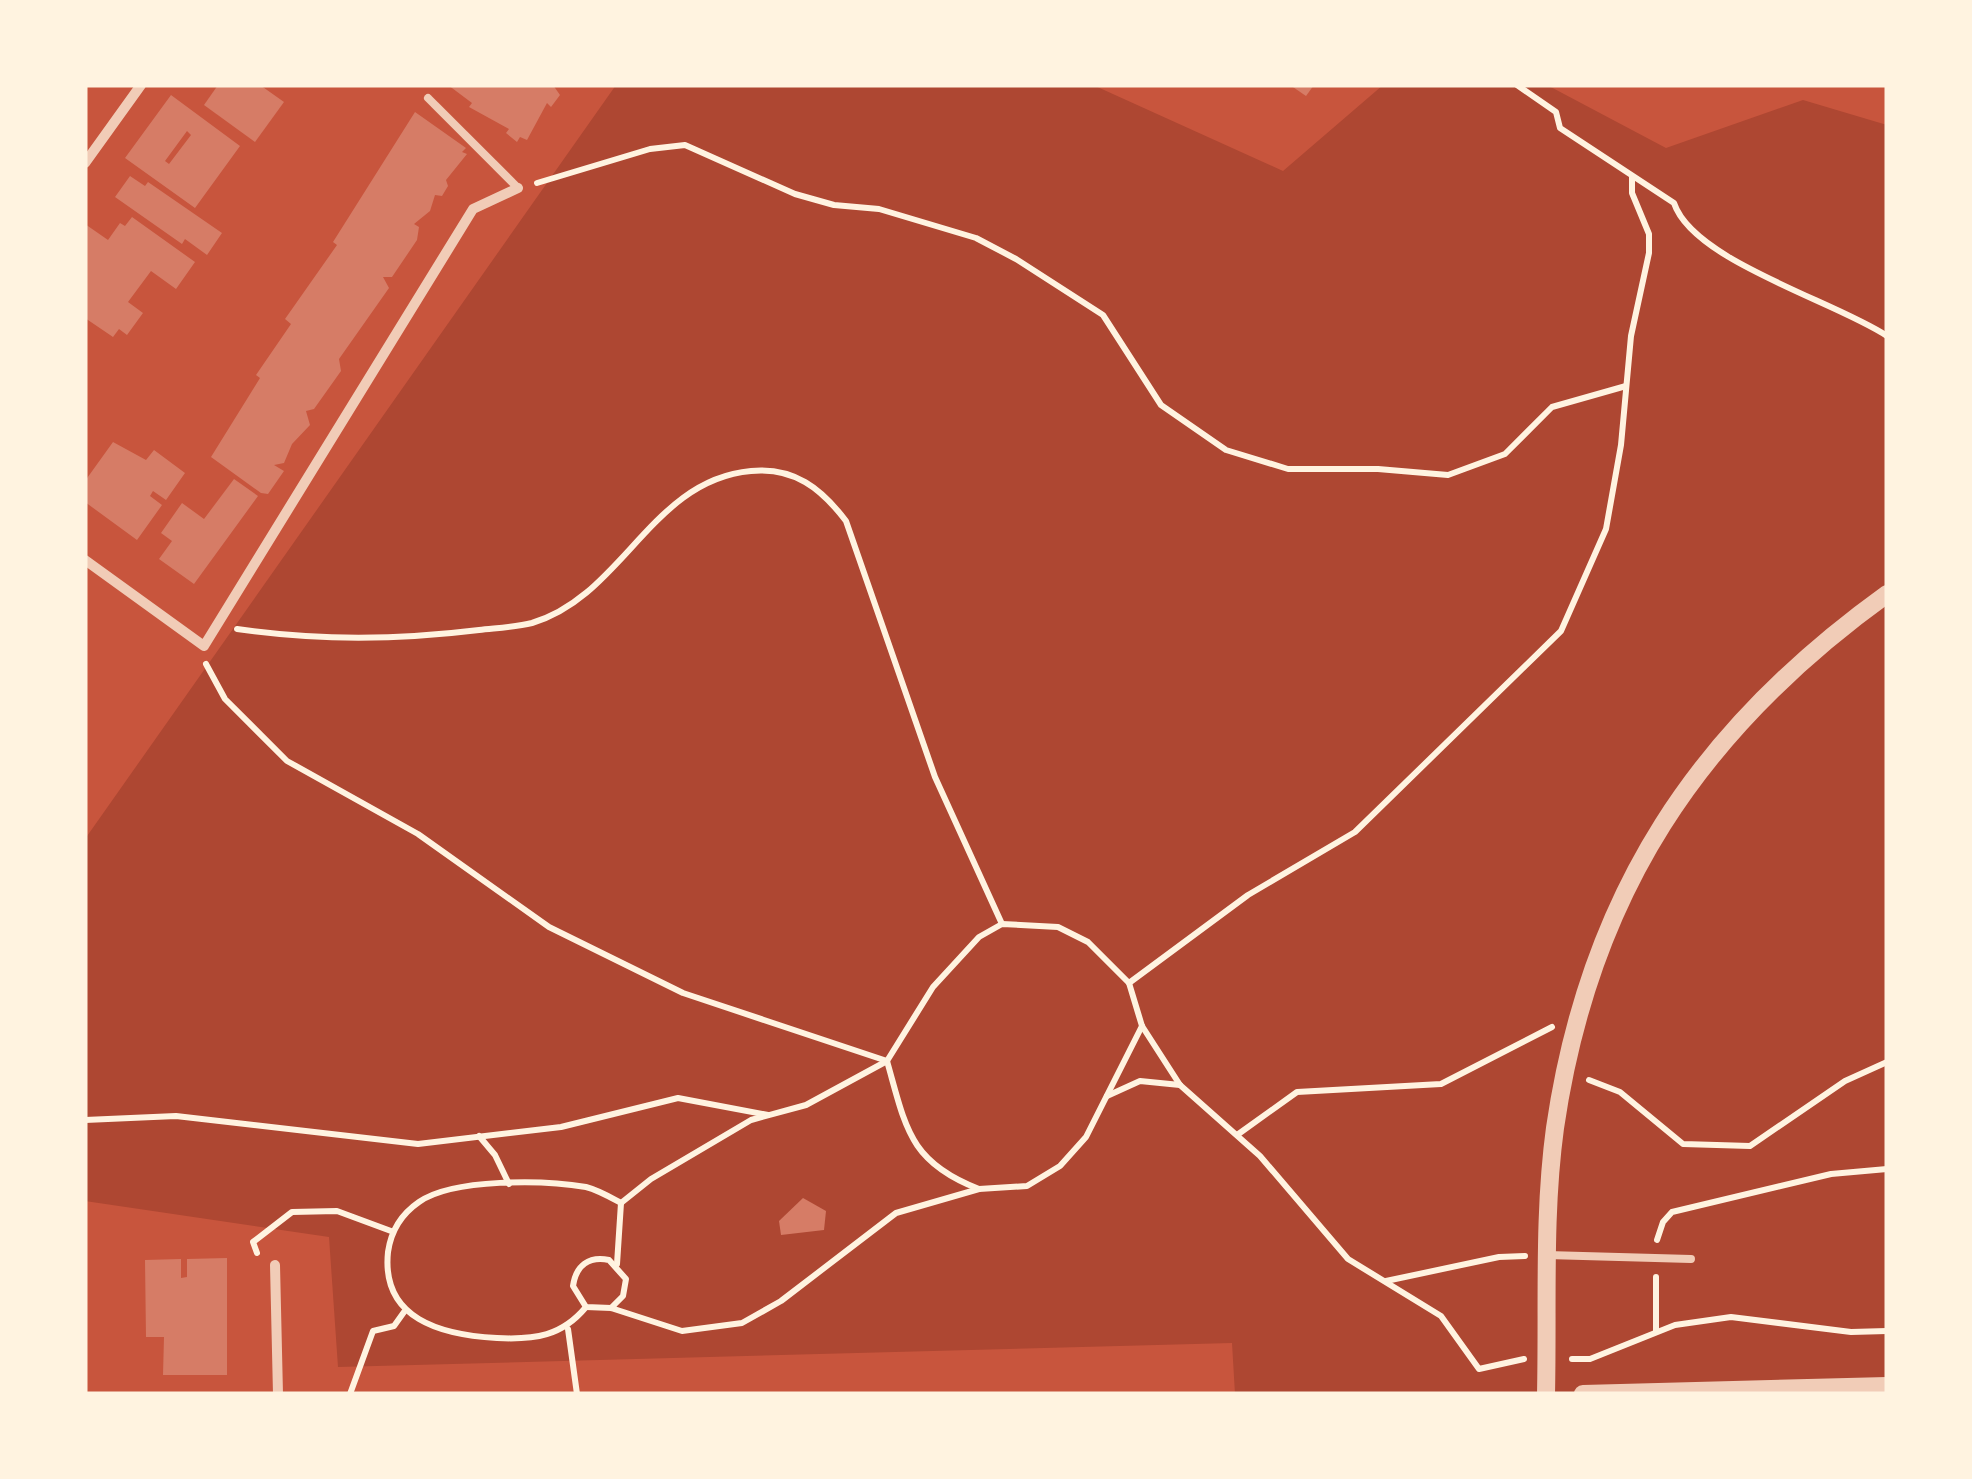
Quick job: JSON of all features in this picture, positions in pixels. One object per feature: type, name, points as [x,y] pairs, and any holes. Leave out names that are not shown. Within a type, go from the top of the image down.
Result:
[{"type":"street","points":[[85,163],[138,89],[124,85]]},
{"type":"street","points":[[85,560],[204,646],[473,209],[518,188]]},
{"type":"street","points":[[1546,1394],[1547,1255],[1555,1130],[1580,1012],[1620,905],[1646,852],[1714,749],[1753,704],[1800,661],[1887,594]]},
{"type":"street","points":[[275,1265],[278,1394]]},
{"type":"street","points":[[1584,1394],[1887,1386]]},
{"type":"lane","points":[[428,98],[518,188]]},
{"type":"lane","points":[[1547,1255],[1656,1262],[1690,1260]]},
{"type":"path","points":[[1517,85],[1556,112],[1560,128],[1674,204],[1680,220],[1750,269],[1887,336]]},
{"type":"path","points":[[518,188],[650,149],[685,145],[795,194],[879,209],[962,233],[1016,258],[1102,316],[1162,405],[1226,450],[1288,469],[1448,475],[1506,454],[1552,406],[1626,386]]},
{"type":"path","points":[[1129,983],[1248,894],[1355,832],[1549,646],[1580,597],[1606,529],[1634,324],[1650,253],[1649,234],[1632,193],[1632,176]]},
{"type":"path","points":[[216,626],[353,640],[531,623],[560,611],[588,590],[694,486],[728,473],[790,472],[828,497],[846,521],[935,777],[1002,924]]},
{"type":"path","points":[[191,636],[225,698],[287,762],[418,834],[549,927],[683,993],[886,1062]]},
{"type":"path","points":[[611,1308],[626,1288],[617,1264],[621,1203],[651,1178],[751,1120],[806,1105],[886,1062],[933,987],[978,937],[1002,924],[1058,927],[1088,942],[1129,983],[1142,1026],[1180,1085],[1237,1135],[1348,1258],[1440,1316],[1479,1369],[1510,1360],[1547,1359]]},
{"type":"path","points":[[1237,1135],[1297,1092],[1441,1084],[1580,1012]]},
{"type":"path","points":[[586,1307],[611,1308],[682,1330],[742,1324],[781,1301],[896,1213],[979,1189],[1027,1186],[1060,1166],[1086,1137],[1142,1026]]},
{"type":"path","points":[[886,1062],[904,1120],[922,1155],[943,1175],[979,1189]]},
{"type":"path","points":[[1565,1070],[1620,1092],[1683,1144],[1750,1146],[1844,1080],[1887,1062]]},
{"type":"path","points":[[1106,1096],[1140,1081],[1180,1085]]},
{"type":"path","points":[[85,1120],[176,1116],[418,1144],[561,1127],[678,1098],[769,1115]]},
{"type":"path","points":[[479,1136],[495,1155],[510,1184]]},
{"type":"path","points":[[1656,1331],[1657,1234],[1672,1212],[1831,1174],[1887,1170]]},
{"type":"path","points":[[586,1307],[568,1329],[504,1338],[434,1326],[404,1312],[386,1277],[391,1230],[420,1201],[464,1187],[510,1184],[589,1188],[621,1203]]},
{"type":"path","points":[[275,1265],[260,1259],[253,1242],[292,1212],[337,1210],[391,1230]]},
{"type":"path","points":[[1384,1281],[1499,1257]]},
{"type":"path","points":[[586,1307],[573,1286],[578,1269],[600,1258],[617,1264]]},
{"type":"path","points":[[350,1394],[373,1331],[394,1326],[404,1312]]},
{"type":"path","points":[[1590,1359],[1656,1331],[1731,1318],[1850,1332],[1887,1331]]},
{"type":"path","points":[[568,1329],[577,1394]]},
{"type":"shaded area","points":[[616,85],[1093,85],[1283,171],[1383,85],[1547,85],[1666,148],[1803,100],[1887,125],[1887,1394],[1235,1394],[1232,1343],[338,1367],[329,1237],[85,1201],[85,839]]},
{"type":"building","points":[[218,85],[260,85],[284,102],[255,142],[204,105]]},
{"type":"building","points":[[448,85],[553,85],[560,95],[551,107],[547,103],[527,140],[520,137],[517,142],[506,133],[509,129],[469,107],[472,103]]},
{"type":"building","points":[[1290,85],[1314,85],[1306,96]]},
{"type":"building","points":[[171,95],[240,146],[195,208],[125,158]],"holes":[[[187,131],[191,135],[169,164],[165,161]]]},
{"type":"building","points":[[415,112],[466,148],[462,152],[467,154],[446,180],[448,186],[442,196],[435,195],[430,211],[414,224],[419,227],[417,240],[392,277],[383,277],[389,288],[339,359],[341,371],[314,409],[306,411],[310,425],[292,444],[284,463],[274,465],[284,471],[268,494],[261,493],[211,457],[260,378],[256,375],[291,324],[285,319],[337,245],[333,242]]},
{"type":"building","points":[[130,176],[145,186],[148,182],[222,233],[207,255],[185,239],[182,244],[115,197]]},
{"type":"building","points":[[132,217],[195,262],[176,289],[151,271],[128,302],[143,313],[127,335],[119,329],[113,337],[85,318],[85,224],[108,240],[120,223],[125,226]]},
{"type":"building","points":[[113,442],[146,460],[154,450],[185,473],[166,500],[153,491],[150,496],[162,505],[137,540],[85,502],[85,481]]},
{"type":"building","points":[[234,479],[258,496],[194,584],[159,559],[172,541],[161,533],[182,503],[204,519]]},
{"type":"building","points":[[803,1198],[826,1211],[824,1230],[781,1235],[779,1221]]},
{"type":"building","points":[[227,1258],[227,1375],[163,1375],[164,1337],[146,1337],[145,1260],[181,1259],[181,1278],[187,1277],[187,1259]]}]
